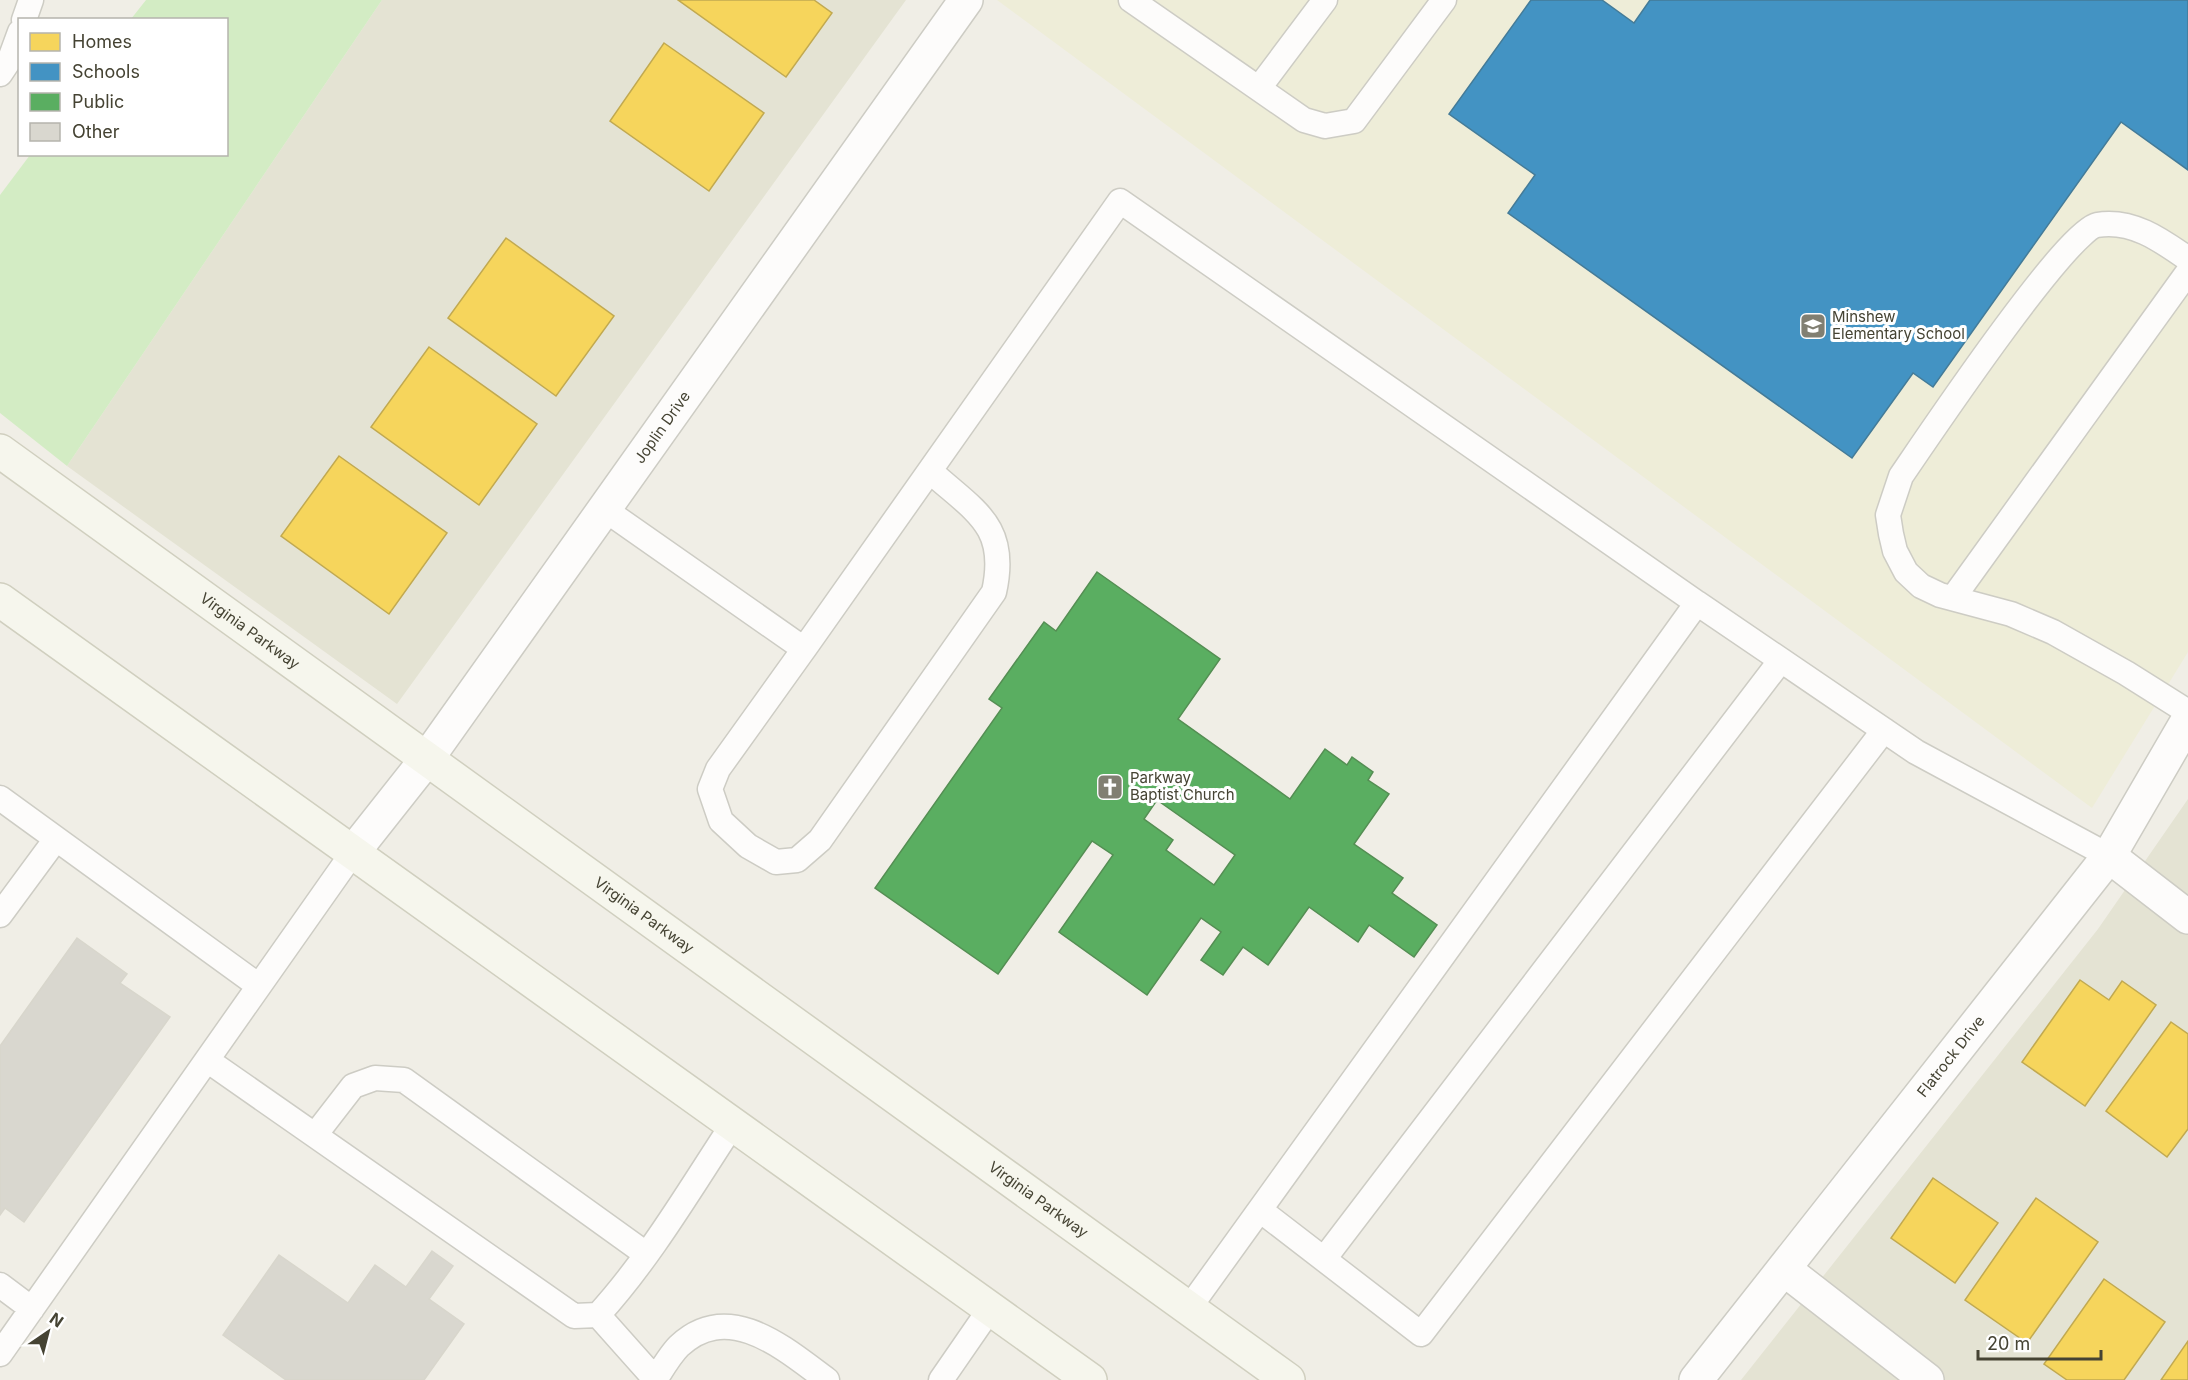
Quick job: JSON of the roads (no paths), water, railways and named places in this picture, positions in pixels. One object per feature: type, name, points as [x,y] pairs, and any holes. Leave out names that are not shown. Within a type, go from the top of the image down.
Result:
[{"type":"main road","name":"Virginia Parkway","points":[[0,451],[1288,1380]]},
{"type":"main road","points":[[0,600],[354,851],[1090,1380]]},
{"type":"street","name":"Joplin Drive","points":[[354,851],[426,760],[966,0]]},
{"type":"street","name":"Flatrock Drive","points":[[1696,1380],[2109,856],[2188,720]]},
{"type":"street","points":[[2109,856],[2188,917]]},
{"type":"street","points":[[1784,1269],[1927,1380]]},
{"type":"lane","points":[[25,18],[31,0]]},
{"type":"lane","points":[[1131,0],[1304,120],[1325,126],[1354,121],[1444,0]]},
{"type":"lane","points":[[1259,88],[1325,0]]},
{"type":"lane","points":[[0,74],[10,59],[18,37]]},
{"type":"lane","points":[[930,471],[984,520],[996,540],[999,571],[994,592],[820,840],[797,860],[776,862],[748,846],[721,821],[710,789],[718,769],[1120,201],[1697,603],[1884,730],[1971,783],[2109,856]]},
{"type":"lane","points":[[2188,259],[2155,235],[2128,226],[2095,225],[2079,236],[2049,268],[1901,476],[1887,515],[1895,551],[1906,572],[1921,586],[1953,598],[2011,614],[2053,632],[2188,712]]},
{"type":"lane","points":[[1953,598],[2188,272]]},
{"type":"lane","points":[[604,509],[804,649]]},
{"type":"lane","points":[[1189,1308],[1697,603]]},
{"type":"lane","points":[[1324,1259],[1781,660]]},
{"type":"lane","points":[[1260,1210],[1421,1334],[1884,730]]},
{"type":"lane","points":[[0,798],[259,986]]},
{"type":"lane","points":[[0,915],[56,839]]},
{"type":"lane","points":[[0,1354],[354,851]]},
{"type":"lane","points":[[207,1060],[574,1316],[598,1315],[646,1254],[733,1124]]},
{"type":"lane","points":[[315,1135],[353,1086],[375,1078],[404,1080],[646,1254]]},
{"type":"lane","points":[[0,1286],[32,1309]]},
{"type":"lane","points":[[940,1380],[990,1309]]},
{"type":"lane","points":[[598,1315],[655,1380],[679,1346],[714,1327],[755,1332],[781,1346],[827,1380]]},
{"type":"place","name":"Minshew Elementary School","points":[[1813,326]]},
{"type":"place","name":"Parkway Baptist Church","points":[[1110,787]]}]
